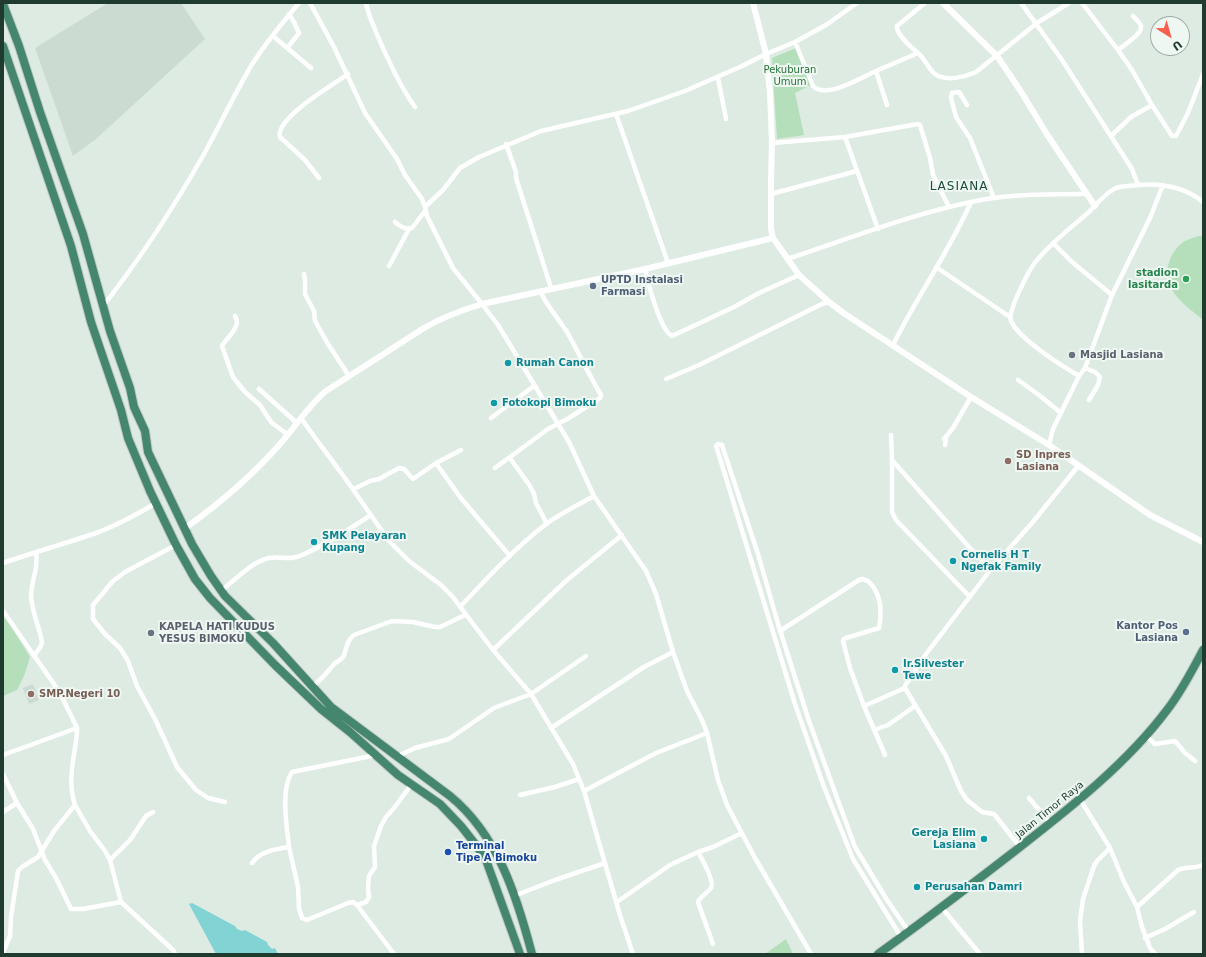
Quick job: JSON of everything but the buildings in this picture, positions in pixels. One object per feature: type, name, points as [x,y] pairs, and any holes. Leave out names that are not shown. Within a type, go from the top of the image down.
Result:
[{"type":"highway","points":[[3,4],[19,46],[40,112],[83,234],[112,338],[130,388],[134,407],[145,431],[148,452],[184,529],[221,591],[273,643],[336,711],[457,801],[472,818],[501,862],[514,896],[532,954]]},
{"type":"highway","points":[[3,46],[69,240],[98,342],[121,410],[128,438],[156,503],[176,545],[195,579],[210,598],[237,627],[320,709],[350,732],[411,785],[440,804],[461,826],[486,860],[520,954]]},
{"type":"highway","points":[[26,116],[40,112]]},
{"type":"highway","points":[[98,342],[112,338]]},
{"type":"highway","points":[[237,627],[246,617]]},
{"type":"highway","name":"Jalan Timor Raya","points":[[878,954],[942,908],[1080,799],[1146,736],[1168,710],[1194,668],[1203,650]]},
{"type":"highway","points":[[384,763],[395,754]]},
{"type":"highway","points":[[461,826],[472,818]]},
{"type":"street","points":[[103,306],[117,289],[169,211],[204,154],[251,67],[289,14],[299,3]]},
{"type":"street","points":[[310,3],[348,74],[365,113],[397,159],[405,175],[422,199],[425,209],[453,268],[498,325],[569,442],[594,496],[642,562],[650,577],[673,652],[687,691],[702,720],[722,794],[727,806],[755,858],[811,954]]},
{"type":"street","points":[[366,3],[368,13],[385,53],[404,91],[415,107]]},
{"type":"street","points":[[753,3],[766,54],[772,144],[771,229],[773,238],[799,275],[828,302],[971,397],[1049,445],[1150,515],[1203,542]]},
{"type":"street","points":[[925,3],[897,26],[898,32],[924,59],[934,73],[947,78],[967,76],[976,72],[1037,24],[1069,3]]},
{"type":"street","points":[[943,3],[997,56],[1095,206]]},
{"type":"street","points":[[1021,3],[1062,60],[1111,136],[1132,169],[1138,185]]},
{"type":"street","points":[[1082,3],[1132,70],[1152,105],[1174,136],[1176,136],[1188,113],[1203,74]]},
{"type":"street","points":[[389,266],[410,229],[425,209],[443,190],[460,168],[470,161],[506,144],[541,131],[628,111],[718,78],[766,54],[795,42],[826,25],[854,4]]},
{"type":"street","points":[[288,48],[299,34],[289,14]]},
{"type":"street","points":[[1118,50],[1138,34],[1140,30],[1140,24],[1133,16]]},
{"type":"street","points":[[273,36],[311,68]]},
{"type":"street","points":[[795,42],[813,86],[824,91],[843,86],[918,53]]},
{"type":"street","points":[[876,71],[887,105]]},
{"type":"street","points":[[319,178],[305,160],[280,136],[279,132],[284,122],[293,113],[348,74]]},
{"type":"street","points":[[718,78],[726,120]]},
{"type":"street","points":[[967,105],[959,92],[952,93],[951,98],[956,116],[970,138],[994,198]]},
{"type":"street","points":[[1111,136],[1127,121],[1152,105]]},
{"type":"street","points":[[616,114],[668,263]]},
{"type":"street","points":[[772,144],[844,137],[918,124],[920,125],[930,158],[933,175],[949,207]]},
{"type":"street","points":[[844,137],[878,229]]},
{"type":"street","points":[[506,144],[551,288]]},
{"type":"street","points":[[771,194],[857,171]]},
{"type":"street","points":[[1079,376],[1038,348],[1010,321],[1015,302],[1030,270],[1037,259],[1095,206],[1102,197],[1117,188],[1138,185],[1163,185],[1184,191],[1203,202]]},
{"type":"street","points":[[1049,445],[1053,429],[1079,376],[1085,368],[1112,295],[1150,218],[1163,185]]},
{"type":"street","points":[[787,259],[949,207],[971,202],[994,198],[1054,194],[1086,194]]},
{"type":"street","points":[[893,345],[955,235],[971,202]]},
{"type":"street","points":[[395,222],[402,227],[410,229]]},
{"type":"street","points":[[184,529],[221,502],[288,435],[316,400],[332,387],[424,328],[462,310],[482,304],[645,269],[773,238]]},
{"type":"street","points":[[1053,243],[1072,262],[1112,295]]},
{"type":"street","points":[[936,267],[1010,317]]},
{"type":"street","points":[[645,269],[656,308],[665,329],[672,336],[799,275]]},
{"type":"street","points":[[304,274],[305,294],[314,311],[315,321],[349,376]]},
{"type":"street","points":[[495,468],[548,429],[574,416],[600,398],[601,395],[576,347],[558,318],[545,302],[540,291]]},
{"type":"street","points":[[666,379],[828,302]]},
{"type":"street","points":[[235,316],[237,319],[237,326],[222,346],[234,377],[247,395],[260,405],[271,422],[288,435]]},
{"type":"street","points":[[1085,368],[1095,372],[1100,377],[1098,385],[1089,400]]},
{"type":"street","points":[[1018,380],[1061,413]]},
{"type":"street","points":[[491,418],[534,386]]},
{"type":"street","points":[[259,389],[299,420],[354,489],[396,549],[409,561],[441,585],[452,596],[493,650],[531,694],[573,764],[584,791],[633,954]]},
{"type":"street","points":[[945,445],[946,440],[944,439],[953,428],[971,397]]},
{"type":"street","points":[[891,436],[892,512],[896,520],[970,597]]},
{"type":"street","points":[[901,937],[849,851],[826,793],[802,724],[722,466],[716,446],[718,444],[722,445],[758,554],[780,631],[809,722],[855,847],[887,900],[909,932]]},
{"type":"street","points":[[354,489],[370,481],[379,479],[399,468],[404,469],[413,479],[436,463],[460,450]]},
{"type":"street","points":[[510,458],[530,486],[536,503],[547,524]]},
{"type":"street","points":[[892,460],[969,547],[991,569]]},
{"type":"street","points":[[436,463],[460,497],[510,556]]},
{"type":"street","points":[[1020,847],[994,814],[982,812],[967,800],[961,791],[946,756],[915,706],[905,688],[905,684],[991,569],[1032,523],[1079,465]]},
{"type":"street","points":[[460,607],[510,556],[547,524],[594,496]]},
{"type":"street","points":[[3,563],[50,546],[99,532],[156,503]]},
{"type":"street","points":[[221,591],[249,568],[262,560],[279,557],[291,559],[302,556],[325,544],[371,515]]},
{"type":"street","points":[[493,650],[575,572],[622,535]]},
{"type":"street","points":[[176,545],[125,572],[113,581],[93,605],[93,619],[105,634],[120,648],[128,661],[136,686],[155,719],[178,767],[196,790],[208,798],[225,802]]},
{"type":"street","points":[[34,656],[42,642],[31,596],[37,567],[36,552]]},
{"type":"street","points":[[780,631],[855,582],[862,579],[868,581],[879,596],[879,627],[877,629],[846,638],[843,642],[850,668],[864,706],[885,755]]},
{"type":"street","points":[[3,610],[61,697],[76,728],[77,734],[70,778],[72,797],[75,806],[90,831],[110,860],[121,902],[173,953]]},
{"type":"street","points":[[312,686],[320,681],[343,657],[350,638],[354,635],[392,621],[440,627],[465,614]]},
{"type":"street","points":[[551,728],[644,667],[673,652]]},
{"type":"street","points":[[395,754],[449,739],[494,708],[531,694],[586,656]]},
{"type":"street","points":[[864,706],[905,688]]},
{"type":"street","points":[[874,730],[888,725],[915,706]]},
{"type":"street","points":[[802,724],[809,722]]},
{"type":"street","points":[[3,755],[76,728]]},
{"type":"street","points":[[584,791],[656,753],[706,733]]},
{"type":"street","points":[[1146,736],[1155,744],[1174,741],[1195,761]]},
{"type":"street","points":[[376,756],[292,772],[287,788],[286,809],[289,847],[298,887],[299,908],[302,918],[307,920],[351,902],[357,905],[394,954]]},
{"type":"street","points":[[3,774],[16,802],[33,829],[42,853],[71,909],[83,909],[121,902]]},
{"type":"street","points":[[520,795],[556,787],[579,779]]},
{"type":"street","points":[[357,905],[366,902],[369,897],[369,876],[375,866],[374,846],[381,826],[386,817],[411,785]]},
{"type":"street","points":[[1029,798],[1050,823]]},
{"type":"street","points":[[1080,799],[1110,848],[1124,882],[1137,907],[1145,938],[1155,954]]},
{"type":"street","points":[[3,812],[16,802]]},
{"type":"street","points":[[3,953],[10,936],[11,916],[18,871],[38,858],[54,831],[75,806]]},
{"type":"street","points":[[110,860],[130,840],[146,816],[153,812]]},
{"type":"street","points":[[617,902],[670,865],[742,833]]},
{"type":"street","points":[[252,863],[256,857],[263,853],[289,847]]},
{"type":"street","points":[[1082,954],[1080,921],[1083,899],[1097,860],[1110,848]]},
{"type":"street","points":[[698,852],[712,882],[711,888],[699,899],[698,902],[713,944]]},
{"type":"street","points":[[514,896],[605,863]]},
{"type":"street","points":[[1137,907],[1178,870],[1203,865]]},
{"type":"street","points":[[942,908],[980,954]]},
{"type":"street","points":[[1145,938],[1165,929],[1194,912]]},
{"type":"shaded area","points":[[108,3],[181,3],[205,39],[96,139],[73,156],[35,48]]},
{"type":"shaded area","name":"SMP.Negeri 10","points":[[33,684],[39,700],[29,704],[23,688]]},
{"type":"green space","name":"Pekuburan Umum","points":[[796,48],[811,85],[795,93],[804,135],[777,139],[772,58]]},
{"type":"green space","name":"stadion lasitarda","points":[[1199,236],[1203,236],[1203,320],[1175,294],[1169,284],[1168,277],[1171,257],[1179,245]]},
{"type":"green space","points":[[3,613],[30,657],[24,676],[17,690],[3,696]]},
{"type":"green space","points":[[786,939],[793,954],[765,954]]},
{"type":"water","points":[[192,903],[235,926],[237,929],[242,931],[245,930],[267,942],[272,949],[275,948],[278,954],[216,954],[189,904]]},
{"type":"place","name":"stadion lasitarda","points":[[1186,279]]},
{"type":"place","name":"UPTD Instalasi Farmasi","points":[[593,286]]},
{"type":"place","name":"Masjid Lasiana","points":[[1072,355]]},
{"type":"place","name":"Rumah Canon","points":[[508,363]]},
{"type":"place","name":"Fotokopi Bimoku","points":[[494,403]]},
{"type":"place","name":"SD Inpres Lasiana","points":[[1008,461]]},
{"type":"place","name":"SMK Pelayaran Kupang","points":[[314,542]]},
{"type":"place","name":"Cornelis H T Ngefak Family","points":[[953,561]]},
{"type":"place","name":"Kantor Pos Lasiana","points":[[1186,632]]},
{"type":"place","name":"KAPELA HATI KUDUS YESUS BIMOKU","points":[[151,633]]},
{"type":"place","name":"Ir.Silvester Tewe","points":[[895,670]]},
{"type":"place","name":"SMP.Negeri 10","points":[[31,694]]},
{"type":"place","name":"Gereja Elim Lasiana","points":[[984,839]]},
{"type":"place","name":"Terminal Tipe A Bimoku","points":[[448,852]]},
{"type":"place","name":"Perusahan Damri","points":[[917,887]]},
{"type":"district","name":"LASIANA","points":[[959,187]]}]
